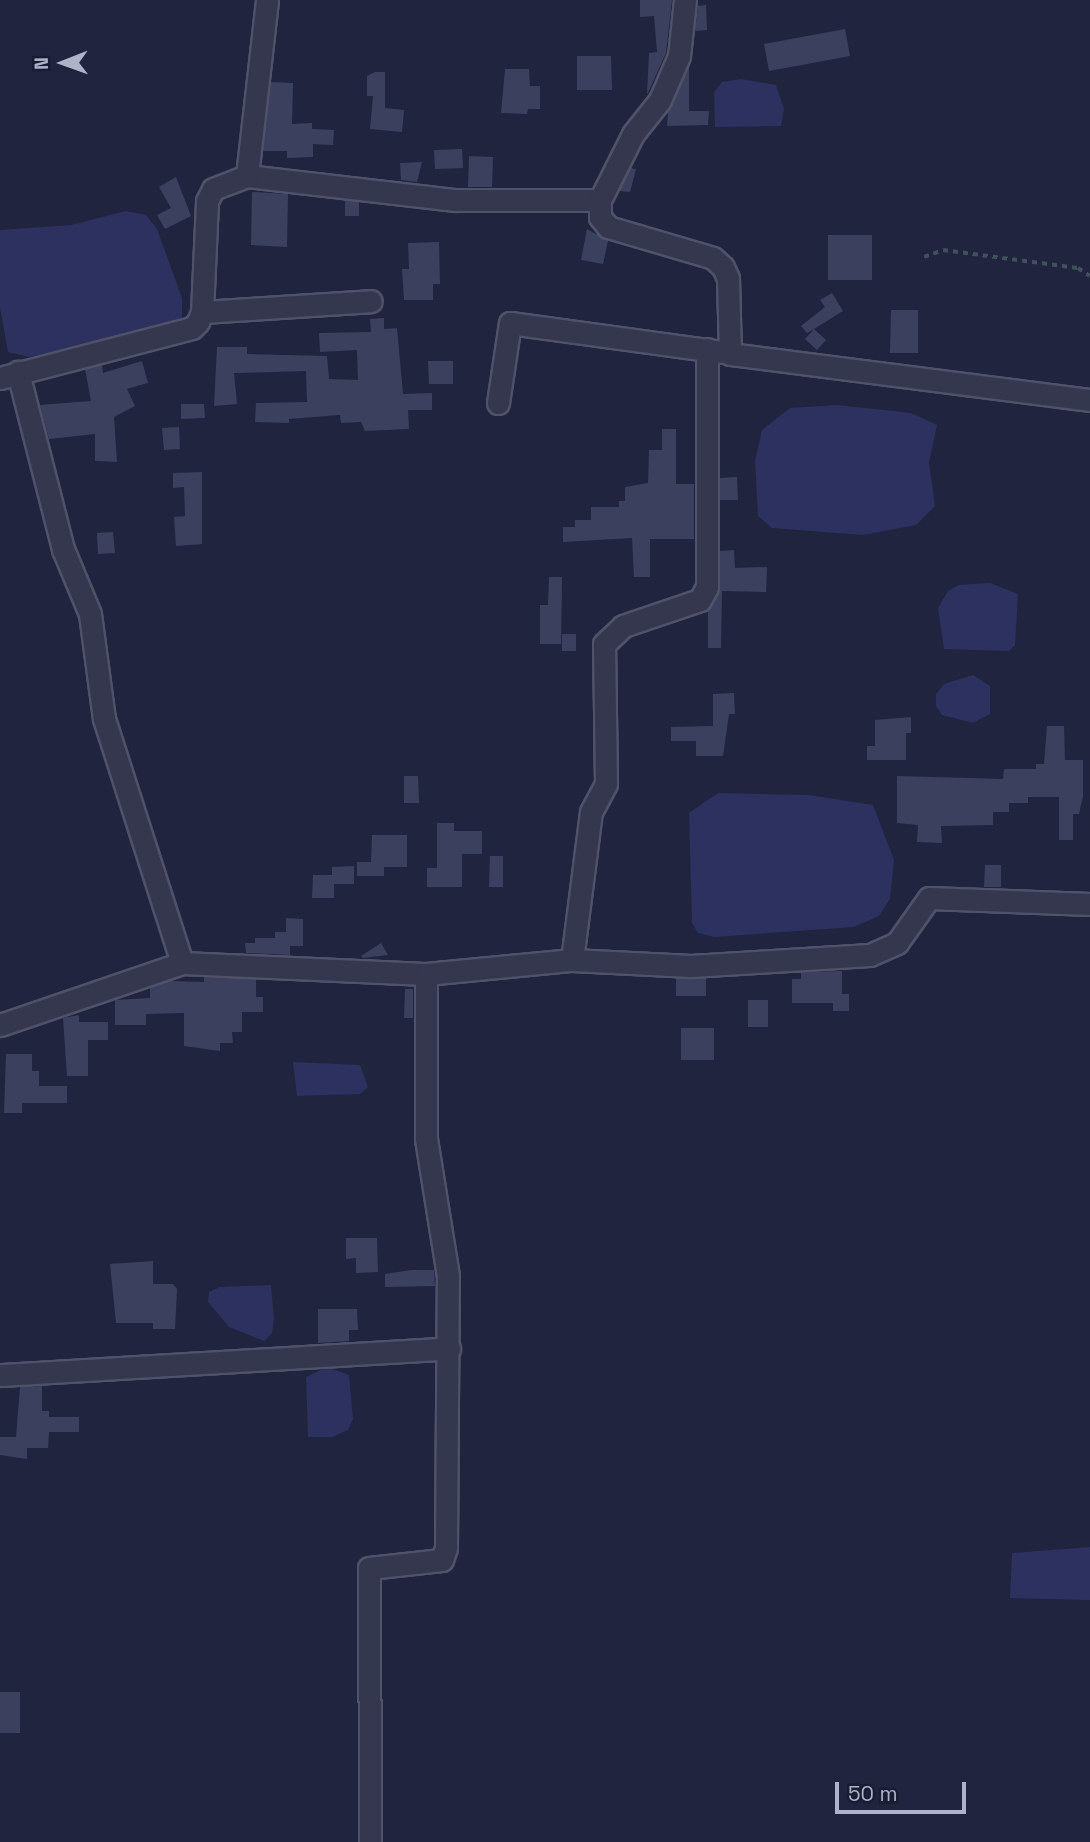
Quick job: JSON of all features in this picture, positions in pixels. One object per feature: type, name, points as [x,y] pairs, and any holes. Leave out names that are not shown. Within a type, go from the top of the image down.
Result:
[{"type":"street","points":[[247,176],[267,0]]},
{"type":"street","points":[[684,0],[679,56],[660,100],[633,134],[600,200],[600,217],[608,227],[713,258],[723,267],[728,278],[730,354]]},
{"type":"street","points":[[182,963],[104,719],[90,614],[63,549],[9,375],[192,328],[202,312],[207,201],[213,189],[247,176],[456,200],[600,200]]},
{"type":"street","points":[[202,312],[371,301]]},
{"type":"street","points":[[498,403],[510,323],[1090,400]]},
{"type":"street","points":[[572,960],[591,813],[606,784],[604,644],[623,626],[699,600],[707,587],[707,349]]},
{"type":"street","points":[[0,1025],[182,963],[426,974],[572,960],[691,966],[870,955],[897,943],[929,898],[1090,904]]},
{"type":"street","points":[[370,1842],[369,1568],[442,1560],[446,1548],[448,1276],[426,1138],[426,974]]},
{"type":"street","points":[[0,1375],[449,1348]]},
{"type":"path","points":[[924,257],[943,250],[1078,268],[1090,276]]},
{"type":"water","points":[[741,79],[776,85],[784,109],[781,126],[715,127],[714,92],[722,82]]},
{"type":"water","points":[[126,211],[146,215],[157,229],[182,298],[182,324],[29,357],[8,352],[0,307],[0,230],[71,225]]},
{"type":"water","points":[[838,405],[911,413],[937,425],[929,463],[935,506],[916,525],[863,535],[772,528],[758,516],[755,461],[762,430],[790,408]]},
{"type":"water","points":[[990,583],[1018,594],[1015,645],[1009,651],[944,649],[938,608],[948,591],[959,585]]},
{"type":"water","points":[[973,675],[990,686],[990,714],[973,723],[942,715],[936,706],[936,694],[944,684]]},
{"type":"water","points":[[718,793],[809,795],[873,805],[894,860],[890,899],[879,916],[854,927],[714,937],[698,933],[692,923],[689,813]]},
{"type":"water","points":[[293,1062],[360,1065],[368,1087],[360,1094],[297,1096]]},
{"type":"water","points":[[271,1285],[274,1319],[272,1333],[264,1341],[229,1327],[208,1302],[209,1292],[220,1287]]},
{"type":"water","points":[[327,1367],[349,1375],[353,1419],[348,1430],[332,1437],[308,1437],[306,1377]]},
{"type":"water","points":[[1090,1547],[1090,1600],[1010,1598],[1012,1553]]},
{"type":"building","points":[[640,0],[672,0],[666,53],[647,95],[649,53],[657,52],[654,16],[640,17]]},
{"type":"building","points":[[706,5],[707,30],[695,31],[698,6]]},
{"type":"building","points":[[845,29],[850,56],[769,71],[764,44]]},
{"type":"building","points":[[577,56],[611,56],[612,90],[577,90]]},
{"type":"building","points":[[689,66],[689,111],[709,111],[708,125],[667,126],[668,112]]},
{"type":"building","points":[[505,69],[529,69],[530,86],[540,86],[540,109],[528,109],[527,114],[501,113]]},
{"type":"building","points":[[375,72],[385,72],[385,108],[404,110],[402,132],[370,129],[373,96],[367,96],[367,76]]},
{"type":"building","points":[[271,82],[293,83],[292,124],[312,123],[312,129],[334,130],[333,145],[313,144],[313,157],[287,158],[287,151],[263,151]]},
{"type":"building","points":[[462,149],[463,168],[435,169],[434,150]]},
{"type":"building","points":[[469,156],[493,157],[492,187],[468,187]]},
{"type":"building","points":[[422,162],[417,182],[401,180],[400,163]]},
{"type":"building","points":[[630,168],[636,169],[630,192],[619,191]]},
{"type":"building","points":[[176,177],[191,216],[165,229],[157,215],[171,208],[159,187]]},
{"type":"building","points":[[252,192],[288,194],[287,247],[251,245]]},
{"type":"building","points":[[345,200],[359,202],[359,216],[345,216]]},
{"type":"building","points":[[587,229],[608,241],[603,264],[581,260]]},
{"type":"building","points":[[828,235],[872,235],[872,280],[828,280]]},
{"type":"building","points":[[439,242],[440,284],[433,284],[433,300],[404,300],[402,269],[409,269],[408,243]]},
{"type":"building","points":[[832,293],[843,311],[807,333],[801,326],[825,307],[820,300]]},
{"type":"building","points":[[891,310],[918,310],[918,353],[890,353]]},
{"type":"building","points":[[384,318],[384,329],[397,328],[403,394],[432,393],[432,410],[408,410],[409,429],[365,431],[361,422],[341,423],[340,415],[289,419],[289,423],[255,422],[256,403],[307,402],[306,371],[234,373],[237,404],[214,406],[217,347],[247,347],[247,354],[327,356],[329,379],[358,380],[357,350],[320,352],[319,333],[371,332],[370,319]]},
{"type":"building","points":[[814,329],[826,340],[817,350],[805,339]]},
{"type":"building","points":[[142,361],[148,383],[127,389],[135,406],[114,417],[117,462],[95,461],[95,434],[49,439],[40,405],[91,401],[85,369],[102,365],[103,373]]},
{"type":"building","points":[[428,361],[453,361],[453,384],[429,384]]},
{"type":"building","points":[[181,404],[204,404],[205,418],[181,419]]},
{"type":"building","points":[[179,427],[180,449],[164,450],[162,428]]},
{"type":"building","points":[[662,429],[676,429],[676,484],[694,484],[694,539],[650,539],[650,577],[634,577],[632,538],[563,542],[563,527],[575,527],[575,520],[591,520],[591,507],[619,507],[619,501],[625,501],[625,487],[648,483],[649,450],[662,450]]},
{"type":"building","points":[[202,472],[202,544],[176,546],[174,517],[185,516],[184,487],[173,488],[173,473]]},
{"type":"building","points":[[737,477],[738,500],[720,500],[720,478]]},
{"type":"building","points":[[113,532],[115,553],[98,554],[97,533]]},
{"type":"building","points":[[734,550],[735,568],[767,567],[766,592],[722,591],[721,648],[708,648],[708,609],[720,588],[720,551]]},
{"type":"building","points":[[549,577],[562,577],[561,644],[540,644],[540,605],[548,605]]},
{"type":"building","points":[[562,634],[576,634],[576,651],[562,651]]},
{"type":"building","points":[[734,693],[735,714],[729,714],[723,756],[696,756],[696,741],[671,741],[671,727],[713,726],[713,694]]},
{"type":"building","points":[[911,717],[911,733],[906,733],[906,760],[867,760],[867,746],[875,746],[875,720]]},
{"type":"building","points":[[1047,726],[1064,726],[1065,760],[1083,760],[1083,796],[1079,814],[1073,814],[1073,840],[1059,840],[1059,797],[1028,797],[1028,803],[1009,803],[1009,812],[993,812],[993,825],[941,826],[942,843],[917,842],[918,825],[897,823],[897,776],[1003,779],[1004,769],[1036,769],[1036,764],[1044,764]]},
{"type":"building","points":[[404,776],[418,776],[419,803],[404,803]]},
{"type":"building","points":[[437,823],[454,823],[454,831],[482,831],[482,854],[462,854],[462,887],[427,887],[427,868],[437,868]]},
{"type":"building","points":[[372,835],[407,835],[407,867],[384,867],[384,876],[357,876],[357,862],[371,862]]},
{"type":"building","points":[[490,856],[503,856],[503,887],[489,887]]},
{"type":"building","points":[[985,865],[1001,865],[1001,887],[984,887]]},
{"type":"building","points":[[354,866],[354,884],[334,884],[334,898],[312,898],[313,875],[332,875],[332,867]]},
{"type":"building","points":[[286,918],[303,919],[303,946],[290,946],[290,955],[246,953],[245,943],[255,943],[255,938],[275,938],[275,932],[286,932]]},
{"type":"building","points":[[381,943],[388,955],[361,956]]},
{"type":"building","points":[[842,971],[842,994],[849,994],[849,1011],[833,1011],[833,1003],[792,1003],[792,979],[801,979],[801,972]]},
{"type":"building","points":[[204,977],[256,979],[256,997],[263,997],[263,1012],[242,1012],[242,1032],[232,1032],[233,1043],[220,1043],[220,1051],[184,1046],[184,1013],[146,1014],[146,1025],[115,1025],[115,1000],[150,998],[150,988],[170,981],[204,982]]},
{"type":"building","points":[[676,978],[706,978],[706,996],[676,996]]},
{"type":"building","points":[[405,989],[413,989],[413,1018],[404,1018]]},
{"type":"building","points":[[748,1000],[768,1000],[768,1027],[748,1027]]},
{"type":"building","points":[[79,1015],[79,1022],[108,1022],[108,1040],[88,1040],[88,1076],[67,1076],[63,1018]]},
{"type":"building","points":[[681,1028],[714,1028],[714,1060],[681,1060]]},
{"type":"building","points":[[6,1054],[32,1054],[32,1071],[39,1071],[39,1086],[67,1086],[67,1103],[22,1103],[22,1113],[4,1113]]},
{"type":"building","points":[[346,1238],[377,1238],[378,1272],[356,1273],[356,1258],[346,1259]]},
{"type":"building","points":[[153,1261],[153,1284],[173,1284],[177,1289],[175,1329],[153,1329],[153,1323],[116,1323],[110,1264]]},
{"type":"building","points":[[434,1270],[435,1286],[385,1287],[385,1274]]},
{"type":"building","points":[[318,1309],[357,1309],[358,1330],[349,1330],[349,1341],[318,1343]]},
{"type":"building","points":[[42,1386],[42,1411],[49,1411],[49,1417],[79,1417],[79,1432],[49,1432],[48,1448],[27,1448],[27,1459],[0,1455],[0,1437],[16,1437],[20,1387]]},
{"type":"building","points":[[0,1692],[20,1692],[20,1733],[0,1733]]}]
